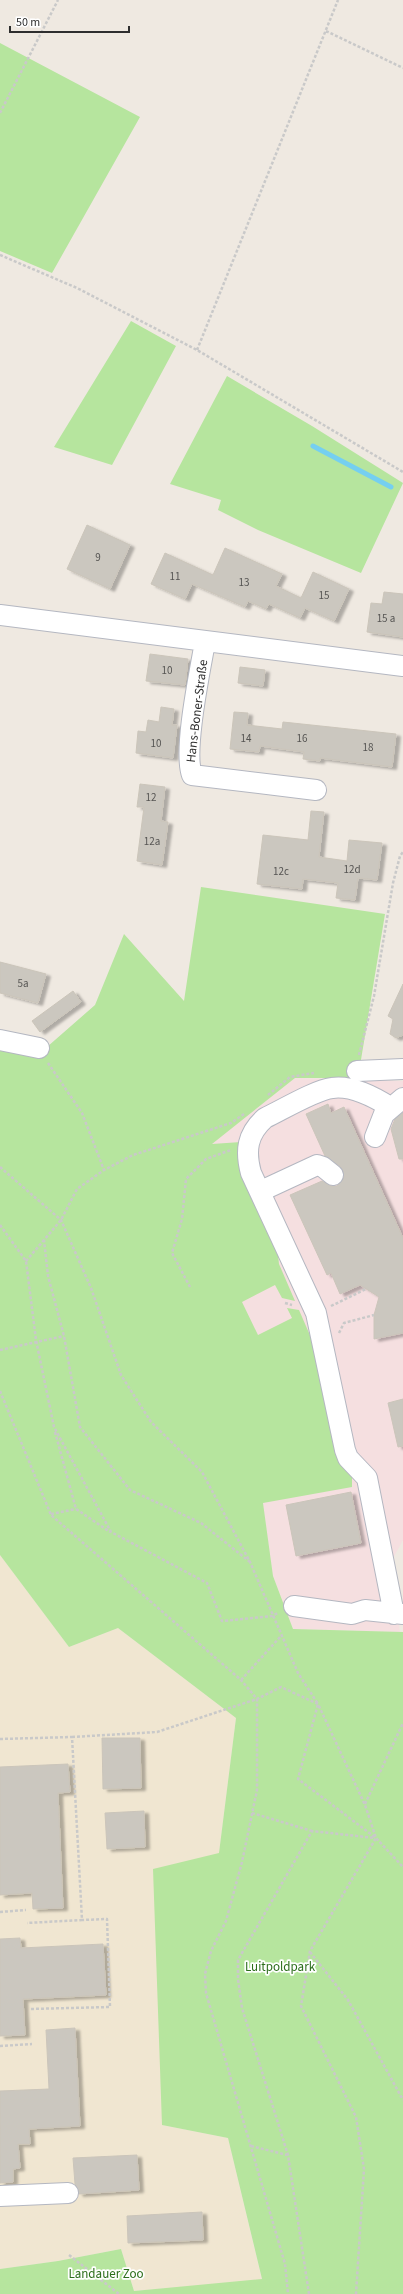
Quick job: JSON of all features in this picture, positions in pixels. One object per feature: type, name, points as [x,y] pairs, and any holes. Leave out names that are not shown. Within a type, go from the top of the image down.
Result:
[{"type":"street","name":"Hans-Boner-Straße","points":[[0,615],[403,666]]},
{"type":"street","name":"Hans-Boner-Straße","points":[[205,642],[188,765],[192,775],[316,790]]},
{"type":"street","points":[[0,1040],[39,1048]]},
{"type":"street","points":[[357,1071],[403,1069]]},
{"type":"street","points":[[294,1606],[352,1614],[365,1610],[399,1614],[367,1478],[348,1458],[345,1450],[316,1313],[251,1173],[247,1159],[247,1147],[257,1125],[265,1118],[326,1089],[340,1088],[352,1090],[396,1103],[377,1127],[375,1137]]},
{"type":"street","points":[[260,1191],[317,1165],[323,1167],[333,1175]]},
{"type":"street","points":[[0,2196],[68,2193]]},
{"type":"path","points":[[0,112],[58,0]]},
{"type":"path","points":[[197,350],[338,0]]},
{"type":"path","points":[[326,31],[403,68]]},
{"type":"path","points":[[0,255],[83,291],[197,350],[403,472]]},
{"type":"path","points":[[357,1071],[359,1051],[374,996],[393,883],[400,856],[403,852]]},
{"type":"path","points":[[39,1048],[82,1113],[104,1170]]},
{"type":"path","points":[[266,1098],[290,1077],[320,1073]]},
{"type":"path","points":[[26,1261],[61,1220],[77,1190],[104,1170],[134,1155],[231,1123],[248,1111]]},
{"type":"path","points":[[190,1287],[172,1253],[182,1219],[186,1179],[206,1159],[231,1150],[247,1147]]},
{"type":"path","points":[[0,1167],[61,1220],[91,1288],[121,1375],[151,1422],[202,1472],[250,1562],[272,1616],[298,1673],[318,1704],[365,1805],[376,1838],[310,1951],[301,2006],[356,2117],[364,2169],[356,2294]]},
{"type":"path","points":[[0,1225],[26,1261],[36,1340],[54,1427],[76,1508],[111,1532],[207,1583],[222,1621],[272,1616]]},
{"type":"path","points":[[44,1240],[48,1276],[64,1336],[80,1427],[130,1490],[201,1523],[250,1562]]},
{"type":"path","points":[[340,1336],[339,1330],[344,1323],[374,1315]]},
{"type":"path","points":[[0,1350],[36,1340],[64,1336]]},
{"type":"path","points":[[0,1391],[51,1515],[241,1680],[257,1699],[257,1790],[242,1862],[226,1921],[211,1951],[205,1974],[206,1993],[285,2264],[288,2294]]},
{"type":"path","points":[[54,1427],[111,1532]]},
{"type":"path","points":[[51,1515],[76,1508]]},
{"type":"path","points":[[241,1680],[281,1636]]},
{"type":"path","points":[[0,1739],[72,1737],[157,1732],[257,1699],[282,1687],[318,1704]]},
{"type":"path","points":[[318,1704],[298,1779],[376,1838],[403,1867]]},
{"type":"path","points":[[365,1805],[403,1723]]},
{"type":"path","points":[[72,1737],[82,1920]]},
{"type":"path","points":[[252,1813],[312,1831],[376,1838]]},
{"type":"path","points":[[309,2294],[288,2155],[242,2008],[238,1979],[238,1960],[312,1831]]},
{"type":"path","points":[[0,1912],[26,1910]]},
{"type":"path","points":[[27,1923],[107,1919],[110,2007],[31,2009]]},
{"type":"path","points":[[310,1951],[348,2000],[403,2100]]},
{"type":"path","points":[[0,2046],[32,2044]]},
{"type":"path","points":[[251,2146],[288,2155]]},
{"type":"path","points":[[69,2255],[119,2294]]},
{"type":"shaded area","points":[[295,1078],[403,1081],[403,1540],[390,1564],[400,1632],[293,1629],[273,1576],[211,1144]]},
{"type":"shaded area","points":[[0,1555],[69,1647],[118,1628],[236,1718],[219,1853],[162,2125],[228,2138],[262,2280],[134,2291],[121,2249],[58,2261],[0,2269]]},
{"type":"green space","points":[[0,43],[140,117],[52,273],[0,251]]},
{"type":"green space","points":[[131,321],[176,346],[112,465],[54,447]]},
{"type":"green space","points":[[227,376],[312,426],[403,483],[361,573],[258,530],[218,510],[221,500],[170,484]]},
{"type":"green space","name":"Luitpoldpark","points":[[201,887],[385,914],[358,1078],[295,1078],[212,1144],[241,1142],[276,1237],[279,1264],[295,1301],[282,1298],[275,1285],[242,1302],[258,1335],[292,1318],[287,1308],[299,1310],[319,1356],[352,1469],[352,1487],[263,1503],[273,1576],[293,1629],[403,1632],[403,2294],[0,2294],[0,2269],[58,2261],[121,2249],[134,2291],[262,2279],[228,2138],[162,2125],[153,1869],[219,1853],[236,1718],[118,1628],[69,1647],[0,1555],[0,1046],[39,1054],[95,1005],[124,934],[184,1001]]},
{"type":"building","points":[[87,525],[130,545],[110,589],[67,569]]},
{"type":"building","points":[[225,548],[282,574],[276,586],[301,598],[313,572],[349,589],[334,621],[305,608],[300,618],[269,604],[266,609],[248,601],[245,607],[192,584],[185,599],[151,584],[165,553],[213,575]]},
{"type":"building","points":[[384,592],[403,594],[403,637],[367,632],[371,603],[382,604]]},
{"type":"building","points":[[150,654],[188,659],[185,685],[146,681]]},
{"type":"building","points":[[240,667],[265,670],[263,686],[238,683]]},
{"type":"building","points":[[161,707],[174,709],[172,725],[177,725],[173,758],[136,753],[138,731],[146,732],[148,720],[159,722]]},
{"type":"building","points":[[234,712],[248,713],[247,725],[282,729],[283,722],[396,734],[392,767],[320,758],[320,761],[303,759],[304,752],[260,746],[259,752],[230,749]]},
{"type":"building","points":[[140,784],[165,787],[161,821],[168,822],[162,865],[137,861],[144,807],[137,807]]},
{"type":"building","points":[[311,811],[324,812],[319,857],[347,861],[349,840],[382,843],[377,880],[358,878],[355,900],[336,898],[338,883],[303,879],[302,889],[257,884],[263,835],[308,840]]},
{"type":"building","points":[[0,962],[46,974],[38,1003],[0,993]]},
{"type":"building","points":[[403,984],[403,1035],[396,1038],[390,1034],[393,1019],[388,1016]]},
{"type":"building","points":[[73,991],[81,1002],[40,1032],[32,1021]]},
{"type":"building","points":[[328,1104],[331,1113],[344,1107],[403,1238],[403,1333],[374,1339],[374,1315],[379,1297],[360,1285],[340,1294],[331,1273],[327,1275],[290,1195],[322,1181],[331,1186],[337,1186],[344,1177],[340,1166],[325,1156],[306,1114]]},
{"type":"building","points":[[403,1113],[403,1159],[399,1159],[391,1129],[395,1119]]},
{"type":"building","points":[[403,1399],[403,1446],[398,1447],[388,1403]]},
{"type":"building","points":[[351,1492],[361,1543],[296,1556],[286,1505]]},
{"type":"building","points":[[102,1738],[140,1738],[141,1788],[103,1789]]},
{"type":"building","points":[[68,1764],[70,1792],[58,1793],[63,1908],[33,1909],[32,1893],[0,1895],[0,1767]]},
{"type":"building","points":[[144,1811],[145,1847],[107,1849],[105,1813]]},
{"type":"building","points":[[20,1938],[21,1948],[103,1944],[106,1995],[23,1999],[25,2035],[0,2036],[0,1939]]},
{"type":"building","points":[[75,2028],[80,2126],[29,2129],[30,2144],[18,2144],[20,2168],[13,2169],[13,2182],[0,2183],[0,2091],[49,2089],[46,2030]]},
{"type":"building","points":[[137,2155],[139,2190],[79,2194],[75,2184],[73,2158]]},
{"type":"building","points":[[202,2212],[203,2240],[128,2243],[127,2216]]},
{"type":"waterway","points":[[313,446],[391,487]]},
{"type":"park label","name":"Landauer Zoo","points":[[106,2273]]}]
